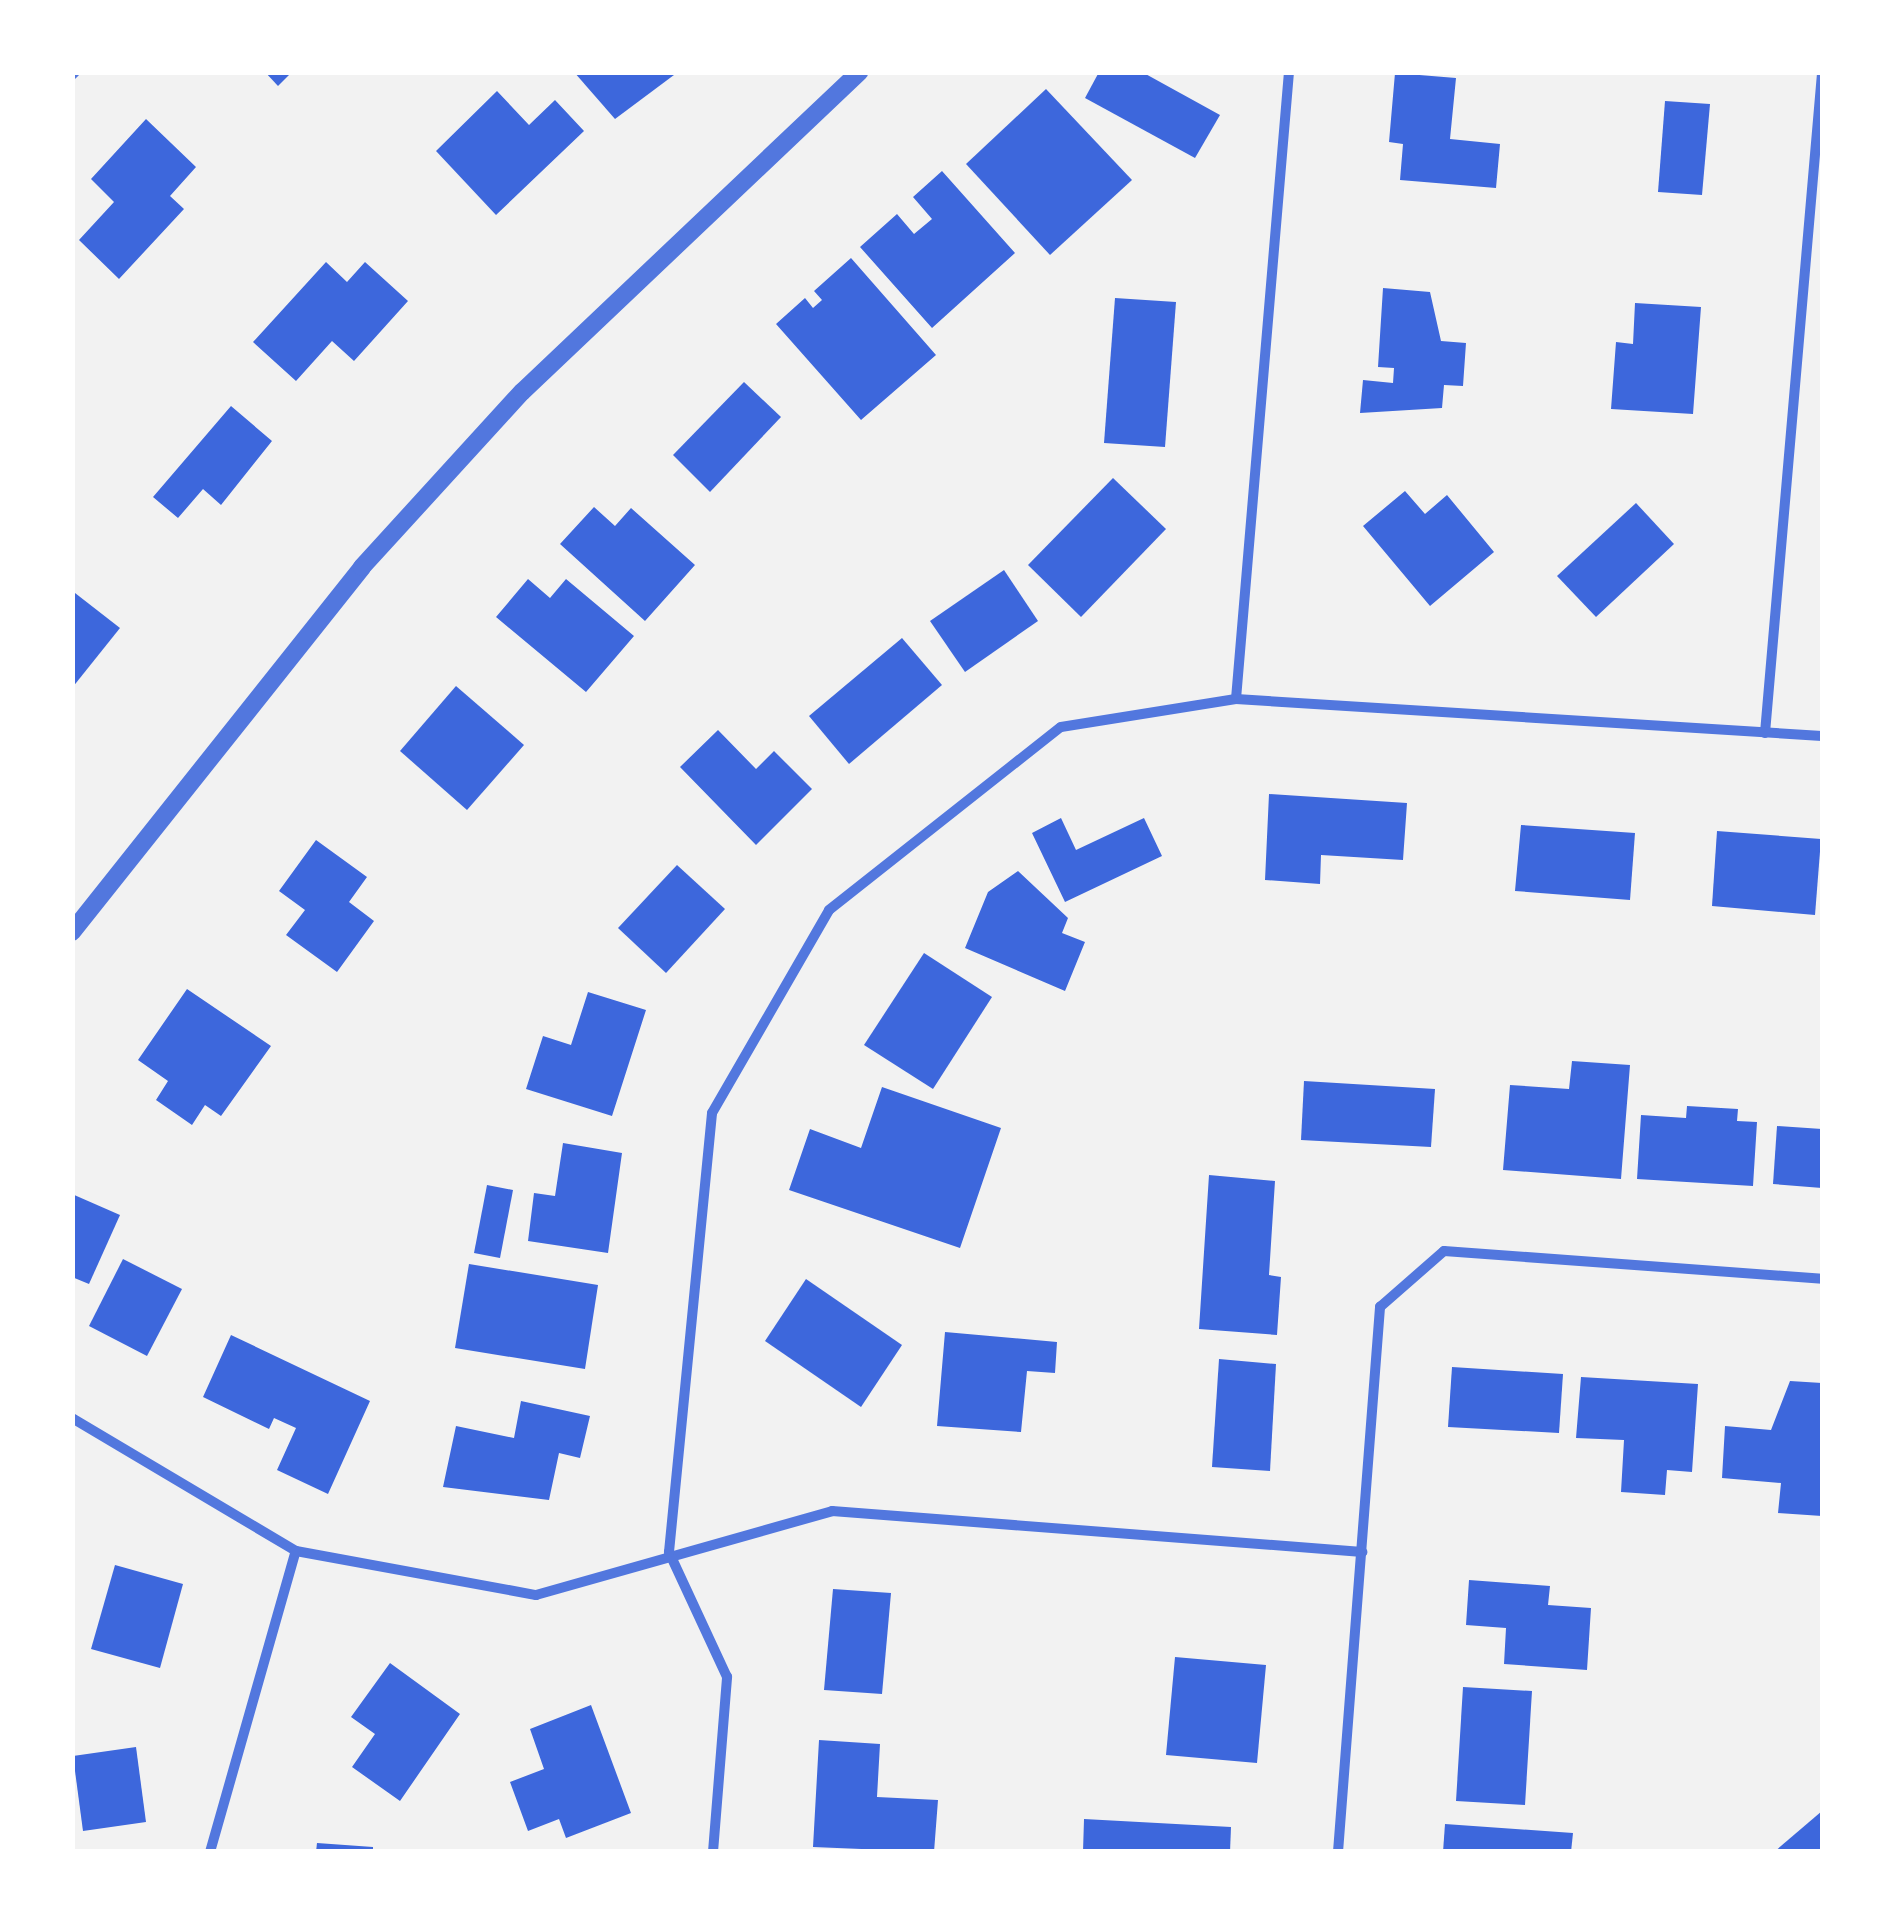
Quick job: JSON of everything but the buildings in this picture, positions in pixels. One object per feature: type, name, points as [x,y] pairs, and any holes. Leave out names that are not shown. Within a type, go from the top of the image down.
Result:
[{"type":"street","points":[[72,932],[362,567],[468,450],[701,214],[859,72]]},
{"type":"street","points":[[1236,700],[1288,72]]},
{"type":"street","points":[[1765,733],[1822,73]]},
{"type":"street","points":[[713,1852],[726,1677],[669,1552],[712,1113],[829,910],[1061,728],[1236,700],[1822,736]]},
{"type":"street","points":[[1338,1852],[1380,1306],[1444,1251],[1822,1279]]},
{"type":"street","points":[[72,1418],[296,1551],[536,1595],[669,1552],[832,1511],[1362,1552]]},
{"type":"street","points":[[210,1852],[296,1551]]}]
